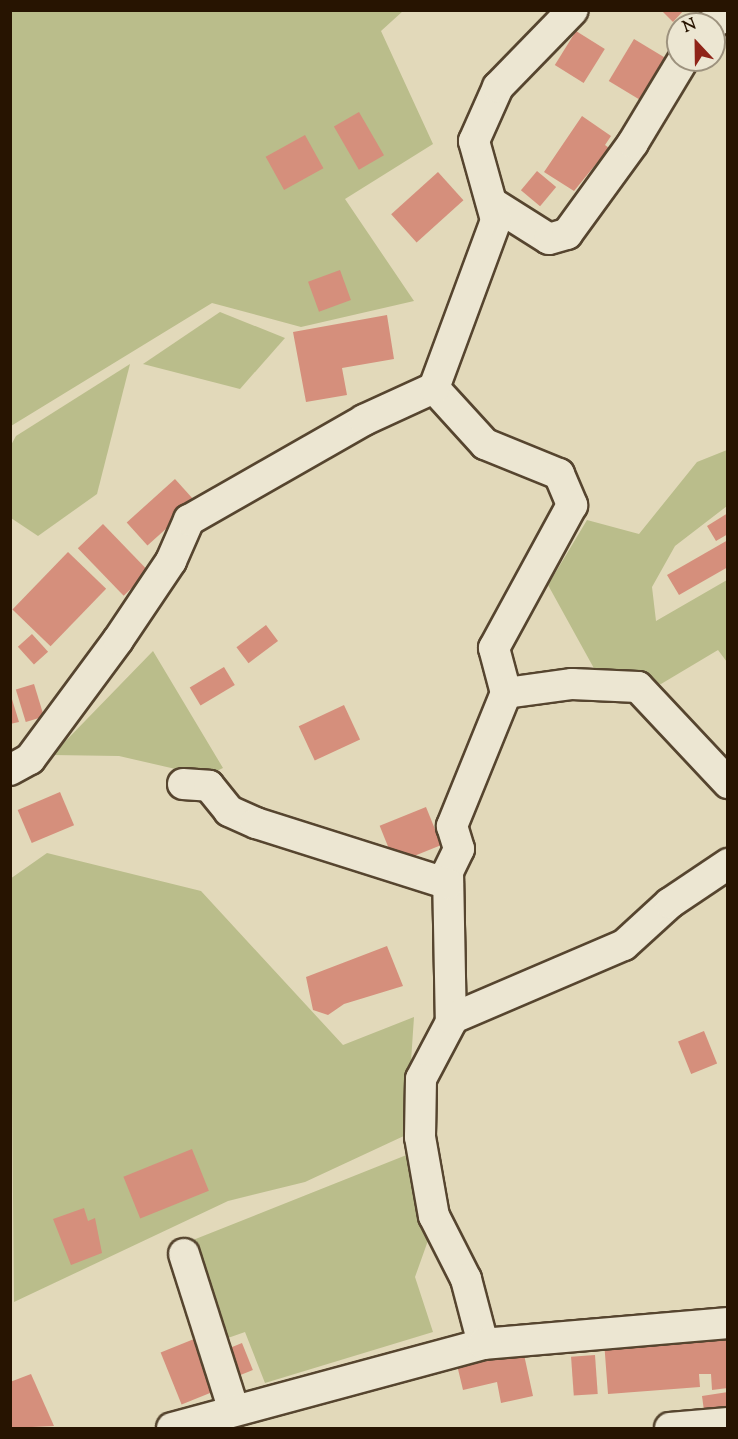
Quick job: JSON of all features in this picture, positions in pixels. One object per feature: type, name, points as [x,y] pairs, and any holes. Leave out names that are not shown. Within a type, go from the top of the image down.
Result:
[{"type":"street","points":[[10,770],[30,759],[118,640],[171,561],[189,520],[364,420],[434,388],[496,220],[474,141],[498,87],[573,10]]},
{"type":"street","points":[[492,203],[549,239],[567,234],[633,143],[676,72]]},
{"type":"street","points":[[434,388],[485,444],[559,474],[572,505],[495,648],[506,693],[452,826],[459,849],[448,884],[451,1018],[421,1079],[420,1137],[434,1216],[466,1279],[483,1344]]},
{"type":"street","points":[[506,693],[572,684],[638,687],[728,783]]},
{"type":"street","points":[[183,784],[209,786],[229,811],[256,823],[448,884]]},
{"type":"street","points":[[451,1018],[624,945],[670,903],[728,864]]},
{"type":"street","points":[[184,1254],[233,1408]]},
{"type":"street","points":[[172,1428],[233,1408],[483,1344],[728,1323]]},
{"type":"street","points":[[670,1428],[728,1423]]},
{"type":"green space","points":[[11,11],[403,11],[381,31],[433,144],[345,199],[414,301],[301,327],[212,303],[11,426]]},
{"type":"green space","points":[[220,312],[285,338],[240,389],[143,364]]},
{"type":"green space","points":[[130,364],[97,494],[38,536],[11,518],[11,445],[16,436]]},
{"type":"green space","points":[[727,450],[727,506],[675,546],[652,587],[656,621],[727,580],[727,662],[718,650],[661,684],[596,672],[548,585],[587,520],[639,534],[697,462]]},
{"type":"green space","points":[[153,651],[223,768],[206,776],[119,756],[52,755]]},
{"type":"green space","points":[[47,853],[201,891],[343,1045],[414,1017],[406,1135],[305,1182],[228,1201],[14,1302],[10,879]]},
{"type":"green space","points":[[409,1154],[430,1235],[415,1277],[433,1332],[265,1383],[245,1332],[225,1339],[193,1240]]},
{"type":"building","points":[[661,10],[684,10],[666,12],[666,15]]},
{"type":"building","points":[[576,31],[605,49],[584,83],[555,65]]},
{"type":"building","points":[[634,39],[666,58],[666,67],[645,103],[609,81]]},
{"type":"building","points":[[359,112],[384,155],[359,170],[334,126]]},
{"type":"building","points":[[582,116],[611,136],[605,145],[609,148],[574,191],[544,172]]},
{"type":"building","points":[[305,135],[323,168],[284,190],[266,157]]},
{"type":"building","points":[[537,171],[556,187],[540,206],[521,190]]},
{"type":"building","points":[[438,172],[463,200],[417,242],[391,214]]},
{"type":"building","points":[[340,270],[351,300],[319,312],[308,282]]},
{"type":"building","points":[[387,315],[394,359],[342,368],[347,395],[306,402],[293,332]]},
{"type":"building","points":[[175,479],[196,502],[147,546],[127,522]]},
{"type":"building","points":[[728,513],[728,534],[716,541],[707,526]]},
{"type":"building","points":[[103,524],[149,571],[124,596],[78,548]]},
{"type":"building","points":[[728,540],[728,567],[679,595],[667,575]]},
{"type":"building","points":[[68,552],[106,589],[51,646],[12,610]]},
{"type":"building","points":[[266,625],[278,641],[248,663],[236,647]]},
{"type":"building","points":[[32,634],[48,652],[34,665],[18,647]]},
{"type":"building","points":[[224,667],[235,685],[201,706],[190,688]]},
{"type":"building","points":[[34,684],[44,717],[26,722],[16,690]]},
{"type":"building","points":[[10,697],[19,722],[10,724]]},
{"type":"building","points":[[344,705],[360,739],[315,761],[299,726]]},
{"type":"building","points":[[60,792],[74,825],[32,843],[18,810]]},
{"type":"building","points":[[426,807],[441,845],[395,864],[380,826]]},
{"type":"building","points":[[387,946],[403,986],[344,1004],[328,1015],[313,1010],[306,977]]},
{"type":"building","points":[[704,1031],[717,1063],[691,1074],[678,1041]]},
{"type":"building","points":[[192,1149],[209,1191],[140,1218],[123,1177]]},
{"type":"building","points":[[84,1208],[88,1221],[95,1218],[102,1253],[71,1265],[53,1219]]},
{"type":"building","points":[[728,1331],[728,1388],[712,1390],[711,1374],[699,1374],[700,1387],[608,1394],[604,1341]]},
{"type":"building","points":[[194,1339],[215,1391],[182,1404],[161,1352]]},
{"type":"building","points":[[242,1343],[253,1370],[238,1376],[227,1349]]},
{"type":"building","points":[[523,1350],[533,1396],[501,1403],[497,1382],[463,1390],[457,1365]]},
{"type":"building","points":[[595,1355],[598,1394],[574,1396],[571,1357]]},
{"type":"building","points":[[31,1374],[54,1426],[10,1428],[10,1382]]},
{"type":"building","points":[[728,1392],[728,1414],[705,1418],[702,1396]]}]
